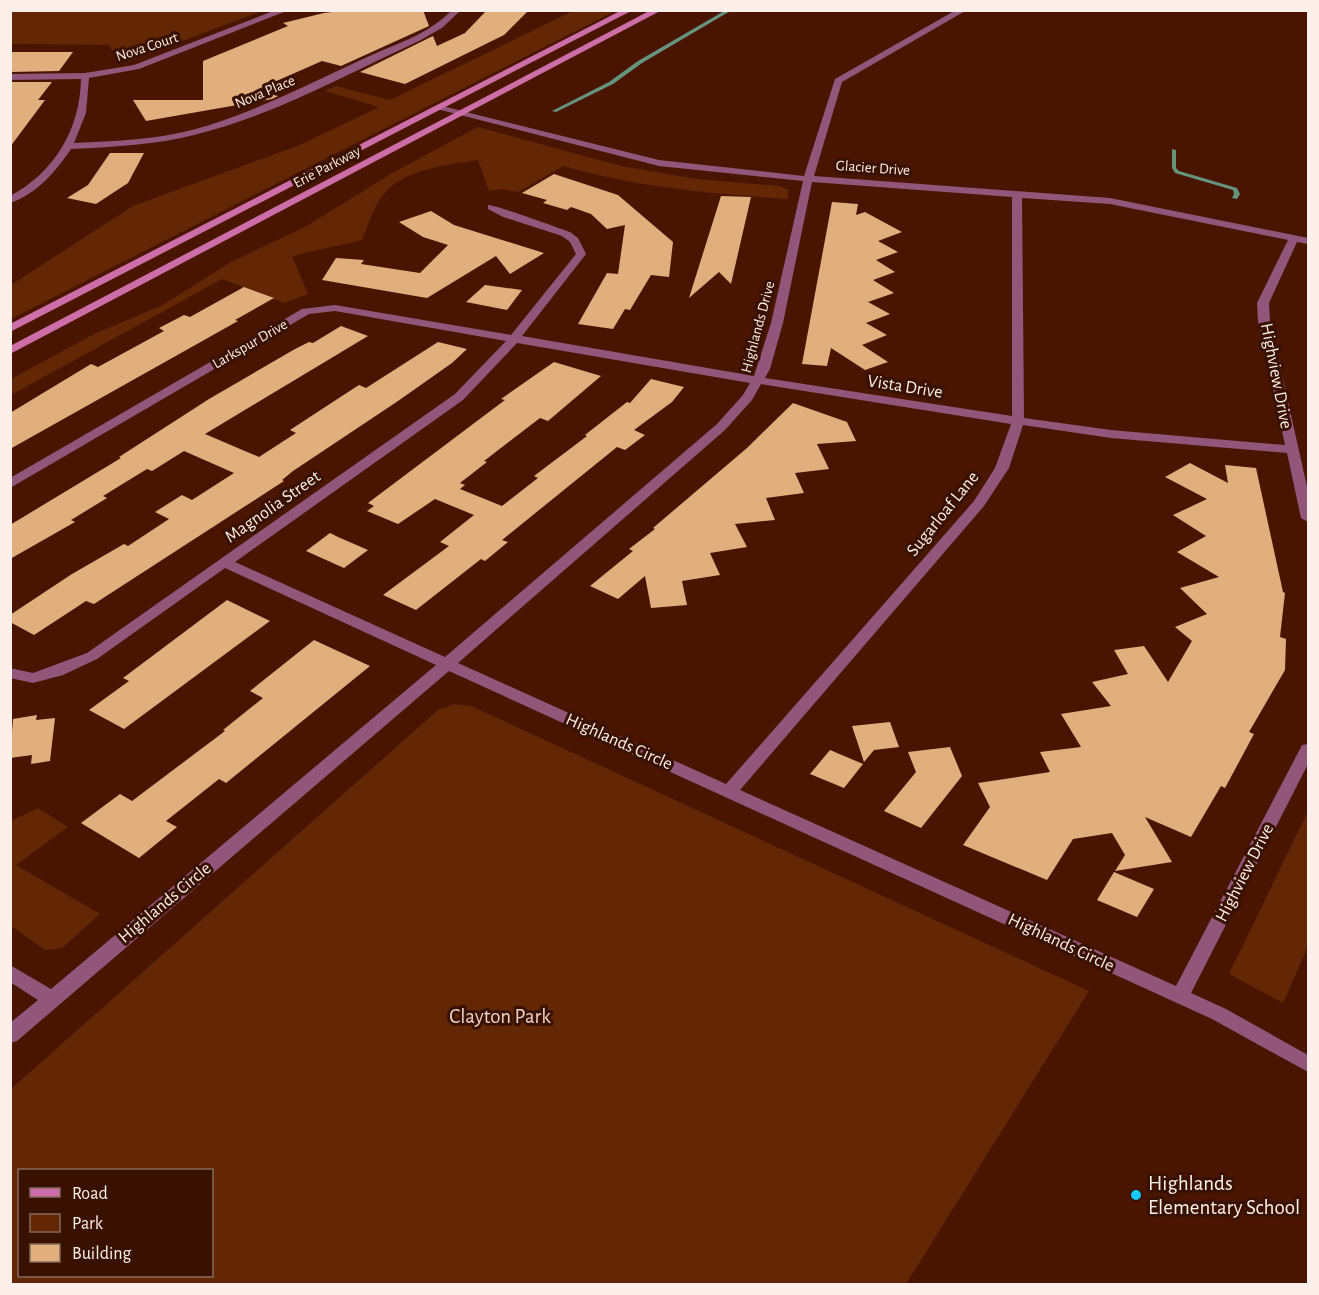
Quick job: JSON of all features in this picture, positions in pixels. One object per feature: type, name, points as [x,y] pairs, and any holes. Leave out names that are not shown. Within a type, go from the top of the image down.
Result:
[{"type":"main road","name":"Erie Parkway","points":[[10,329],[629,10]]},
{"type":"main road","name":"Erie Parkway","points":[[10,351],[658,10]]},
{"type":"street","name":"Nova Court","points":[[10,77],[85,76],[136,67],[285,10]]},
{"type":"street","name":"Nova Place","points":[[67,146],[157,139],[228,122],[418,37],[449,20],[457,10]]},
{"type":"street","name":"Highlands Drive","points":[[447,664],[721,427],[759,381],[777,323],[808,179],[838,81],[963,10]]},
{"type":"street","points":[[10,200],[40,182],[67,146],[83,114],[85,76]]},
{"type":"street","name":"Glacier Drive","points":[[438,108],[659,163],[808,179],[1110,201],[1308,241]]},
{"type":"street","name":"Sugarloaf Lane","points":[[729,791],[980,503],[1002,468],[1018,421],[1017,193]]},
{"type":"street","name":"Magnolia Street","points":[[10,673],[33,678],[58,671],[92,656],[459,397],[516,339],[581,254],[574,240],[566,234],[507,215],[492,207]]},
{"type":"street","name":"Highview Drive","points":[[1294,238],[1263,303],[1264,321],[1308,518]]},
{"type":"street","name":"Larkspur Drive","points":[[10,484],[306,311],[335,308],[352,310],[516,339]]},
{"type":"street","name":"Vista Drive","points":[[516,339],[759,381],[1018,421],[1167,440],[1291,449]]},
{"type":"street","points":[[225,563],[447,664]]},
{"type":"street","name":"Highlands Circle","points":[[12,1031],[447,664],[1180,997],[1271,1041],[1308,1064]]},
{"type":"street","name":"Highview Drive","points":[[1180,997],[1304,768],[1308,749]]},
{"type":"street","points":[[10,972],[52,999]]},
{"type":"green space","points":[[11,10],[261,11],[130,61],[119,61],[109,45],[11,44]]},
{"type":"green space","points":[[573,11],[615,11],[11,319],[11,285],[133,206],[300,145],[379,107],[325,91],[336,86],[390,100]]},
{"type":"green space","points":[[478,127],[621,166],[697,179],[780,186],[788,190],[788,199],[674,188],[619,179],[563,166],[518,192],[501,189],[489,191],[478,160],[426,170],[401,180],[382,196],[362,240],[292,256],[308,294],[284,303],[222,279],[11,395],[11,379],[96,333],[161,306],[231,262],[305,227],[394,172]]},
{"type":"green space","name":"Clayton Park","points":[[454,704],[471,706],[1089,991],[906,1284],[11,1284],[11,1089],[438,710]]},
{"type":"green space","points":[[38,808],[68,827],[16,865],[100,914],[62,948],[45,950],[11,926],[11,821]]},
{"type":"green space","points":[[1308,811],[1308,946],[1283,1003],[1229,974]]},
{"type":"building","points":[[348,10],[423,10],[429,26],[341,66],[322,61],[256,90],[278,96],[272,99],[146,121],[133,100],[203,100],[203,61],[288,26],[283,23]]},
{"type":"building","points":[[487,10],[529,10],[504,35],[405,84],[360,72],[433,36],[437,46],[465,33]]},
{"type":"building","points":[[10,52],[73,52],[59,71],[10,72]]},
{"type":"building","points":[[10,82],[52,82],[38,100],[45,100],[10,147]]},
{"type":"building","points":[[110,153],[144,153],[128,183],[96,204],[67,198],[88,185]]},
{"type":"building","points":[[554,174],[618,195],[673,242],[669,277],[651,275],[630,310],[625,309],[613,329],[578,324],[607,273],[618,274],[625,225],[607,229],[591,214],[571,207],[567,210],[543,203],[547,200],[522,193]]},
{"type":"building","points":[[721,196],[751,197],[731,284],[719,272],[689,298]]},
{"type":"building","points":[[832,202],[858,204],[856,215],[865,212],[902,232],[878,241],[898,252],[876,260],[895,272],[873,280],[894,293],[868,302],[890,314],[866,323],[887,335],[862,345],[888,362],[865,370],[831,348],[827,366],[802,364]]},
{"type":"building","points":[[431,211],[454,225],[544,253],[510,274],[496,256],[427,298],[322,280],[336,258],[364,260],[361,264],[420,273],[448,245],[423,237],[399,222]]},
{"type":"building","points":[[485,285],[522,290],[507,310],[466,302]]},
{"type":"building","points":[[244,287],[274,298],[235,320],[238,321],[10,449],[10,413],[91,364],[98,367],[164,331],[159,328],[184,315],[190,317]]},
{"type":"building","points":[[341,326],[368,336],[205,434],[259,457],[296,433],[290,430],[359,385],[366,388],[438,342],[467,349],[452,363],[398,401],[293,471],[282,480],[284,481],[94,604],[86,601],[34,635],[10,622],[10,615],[72,574],[124,544],[128,546],[169,519],[155,512],[182,495],[192,500],[234,473],[184,451],[152,471],[147,469],[103,496],[107,498],[71,520],[75,522],[10,559],[10,525],[121,458],[119,457],[209,399],[295,349],[309,342],[313,343]]},
{"type":"building","points":[[554,362],[601,376],[548,421],[540,418],[484,461],[487,462],[460,483],[465,485],[460,489],[502,506],[538,478],[534,476],[627,402],[630,403],[651,379],[684,387],[672,402],[634,430],[645,435],[625,450],[617,447],[502,540],[508,542],[485,561],[481,559],[416,610],[383,595],[449,546],[440,542],[474,515],[435,499],[398,524],[367,511],[374,506],[368,503],[505,400],[501,399]]},
{"type":"building","points":[[793,403],[847,422],[856,441],[817,444],[829,469],[795,473],[804,493],[766,498],[775,520],[735,524],[747,547],[710,553],[720,575],[682,581],[687,605],[651,608],[645,576],[618,599],[590,586],[633,551],[629,549],[747,448]]},
{"type":"building","points":[[1190,463],[1228,483],[1225,465],[1256,468],[1285,593],[1280,637],[1286,639],[1285,670],[1249,732],[1254,734],[1225,788],[1221,786],[1191,837],[1145,817],[1172,862],[1115,871],[1125,855],[1112,833],[1073,839],[1047,880],[963,845],[990,807],[978,783],[1050,772],[1040,752],[1081,747],[1061,714],[1111,706],[1092,682],[1128,674],[1114,650],[1144,646],[1168,682],[1192,641],[1175,627],[1207,614],[1180,588],[1219,577],[1177,552],[1206,536],[1173,515],[1207,499],[1165,477]]},
{"type":"building","points":[[330,533],[368,550],[344,568],[306,551]]},
{"type":"building","points":[[227,600],[270,621],[124,729],[89,710],[129,681],[123,678]]},
{"type":"building","points":[[314,640],[370,666],[226,783],[219,779],[166,821],[177,827],[139,858],[81,823],[120,794],[132,801],[225,731],[223,730],[263,698],[250,691]]},
{"type":"building","points":[[37,715],[36,720],[55,718],[50,761],[31,764],[32,755],[10,758],[13,719]]},
{"type":"building","points":[[890,722],[899,747],[874,750],[864,762],[852,726]]},
{"type":"building","points":[[950,747],[962,776],[921,828],[884,811],[916,772],[908,752]]},
{"type":"building","points":[[830,750],[863,764],[844,788],[810,774]]},
{"type":"building","points":[[1114,872],[1154,889],[1137,917],[1097,900]]},
{"type":"waterway","points":[[554,111],[611,83],[640,62],[730,10]]},
{"type":"waterway","points":[[1174,150],[1174,168],[1177,172],[1235,189],[1237,194],[1235,198]]},
{"type":"place","name":"Highlands Elementary School","points":[[1136,1195]]}]
